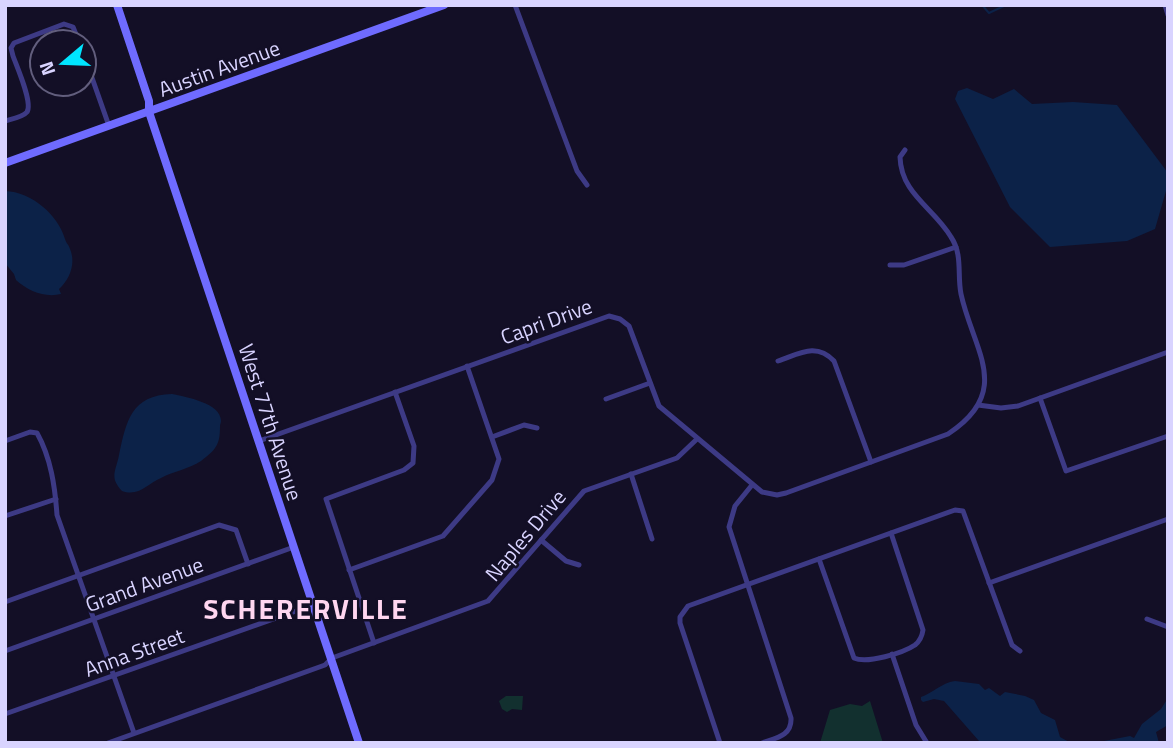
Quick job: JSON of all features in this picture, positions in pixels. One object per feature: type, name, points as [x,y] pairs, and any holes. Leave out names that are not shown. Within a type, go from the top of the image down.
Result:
[{"type":"street","name":"West 77th Avenue","points":[[117,5],[149,101],[149,112],[359,743]]},
{"type":"street","name":"Austin Avenue","points":[[5,163],[444,5]]},
{"type":"street","points":[[515,5],[577,171],[587,184]]},
{"type":"street","points":[[1165,5],[1168,15]]},
{"type":"street","points":[[53,28],[64,24],[73,28]]},
{"type":"street","points":[[5,121],[25,114],[29,109],[29,100],[8,48],[28,37]]},
{"type":"street","points":[[98,95],[109,127]]},
{"type":"street","points":[[905,150],[900,157],[900,168],[905,180],[916,198],[943,225],[956,247],[960,261],[961,294],[985,367],[978,405],[1001,408],[1040,398],[1168,352]]},
{"type":"street","points":[[890,265],[904,265],[956,247]]},
{"type":"street","name":"Capri Drive","points":[[259,441],[608,316],[620,318],[629,326],[659,406],[762,492],[777,495],[948,434],[964,422],[978,405]]},
{"type":"street","points":[[778,361],[813,349],[828,355],[837,368],[871,462]]},
{"type":"street","points":[[349,570],[436,540],[450,531],[496,474],[499,459],[467,366]]},
{"type":"street","points":[[606,399],[650,383]]},
{"type":"street","points":[[373,643],[326,499],[404,470],[413,463],[414,446],[395,392]]},
{"type":"street","points":[[1040,398],[1066,471],[1168,436]]},
{"type":"street","points":[[492,437],[524,425],[537,428]]},
{"type":"street","points":[[5,441],[30,432],[37,433],[54,479],[57,515],[134,733]]},
{"type":"street","name":"Naples Drive","points":[[108,743],[325,665],[332,658],[488,601],[584,491],[677,458],[697,439]]},
{"type":"street","points":[[631,474],[652,539]]},
{"type":"street","points":[[752,485],[735,506],[729,527],[791,718],[789,730],[762,743]]},
{"type":"street","points":[[5,516],[56,499]]},
{"type":"street","points":[[720,743],[680,623],[683,612],[688,607],[955,510],[962,511],[1012,645],[1020,652]]},
{"type":"street","points":[[989,583],[1168,519]]},
{"type":"street","points":[[5,602],[219,525],[236,530],[248,564]]},
{"type":"street","points":[[820,559],[854,658],[866,662],[914,646],[922,637],[923,630],[891,533]]},
{"type":"street","points":[[541,540],[566,561],[579,565]]},
{"type":"street","name":"Grand Avenue","points":[[5,651],[294,547]]},
{"type":"street","name":"Anna Street","points":[[5,714],[313,605]]},
{"type":"street","points":[[1147,619],[1168,627]]},
{"type":"street","points":[[892,654],[916,725],[927,743]]},
{"type":"green space","points":[[506,696],[523,696],[522,710],[512,709],[507,712],[502,709],[499,701]]},
{"type":"green space","points":[[870,701],[883,743],[820,743],[830,710],[850,704],[862,706]]},
{"type":"water","points":[[967,88],[993,99],[1014,89],[1032,104],[1073,102],[1117,105],[1168,173],[1168,184],[1155,229],[1127,241],[1050,247],[1010,207],[955,99],[958,91]]},
{"type":"water","points":[[5,191],[15,192],[43,206],[62,230],[70,249],[72,265],[69,276],[59,289],[61,294],[37,293],[26,287],[16,280],[5,263]]},
{"type":"water","points":[[172,394],[202,402],[215,410],[221,421],[216,446],[196,464],[138,491],[122,491],[114,474],[128,421],[139,405],[147,399]]},
{"type":"water","points":[[955,681],[979,684],[985,690],[989,688],[1000,696],[1005,692],[1034,700],[1041,713],[1055,720],[1060,737],[1071,743],[979,741],[944,701],[921,700],[921,697]]},
{"type":"water","points":[[1168,698],[1168,725],[1156,732],[1159,743],[1077,743],[1130,736],[1134,738],[1142,724],[1161,709]]},
{"type":"waterway","points":[[982,5],[989,13],[1006,5]]},
{"type":"district","name":"SCHERERVILLE","points":[[306,608]]}]
